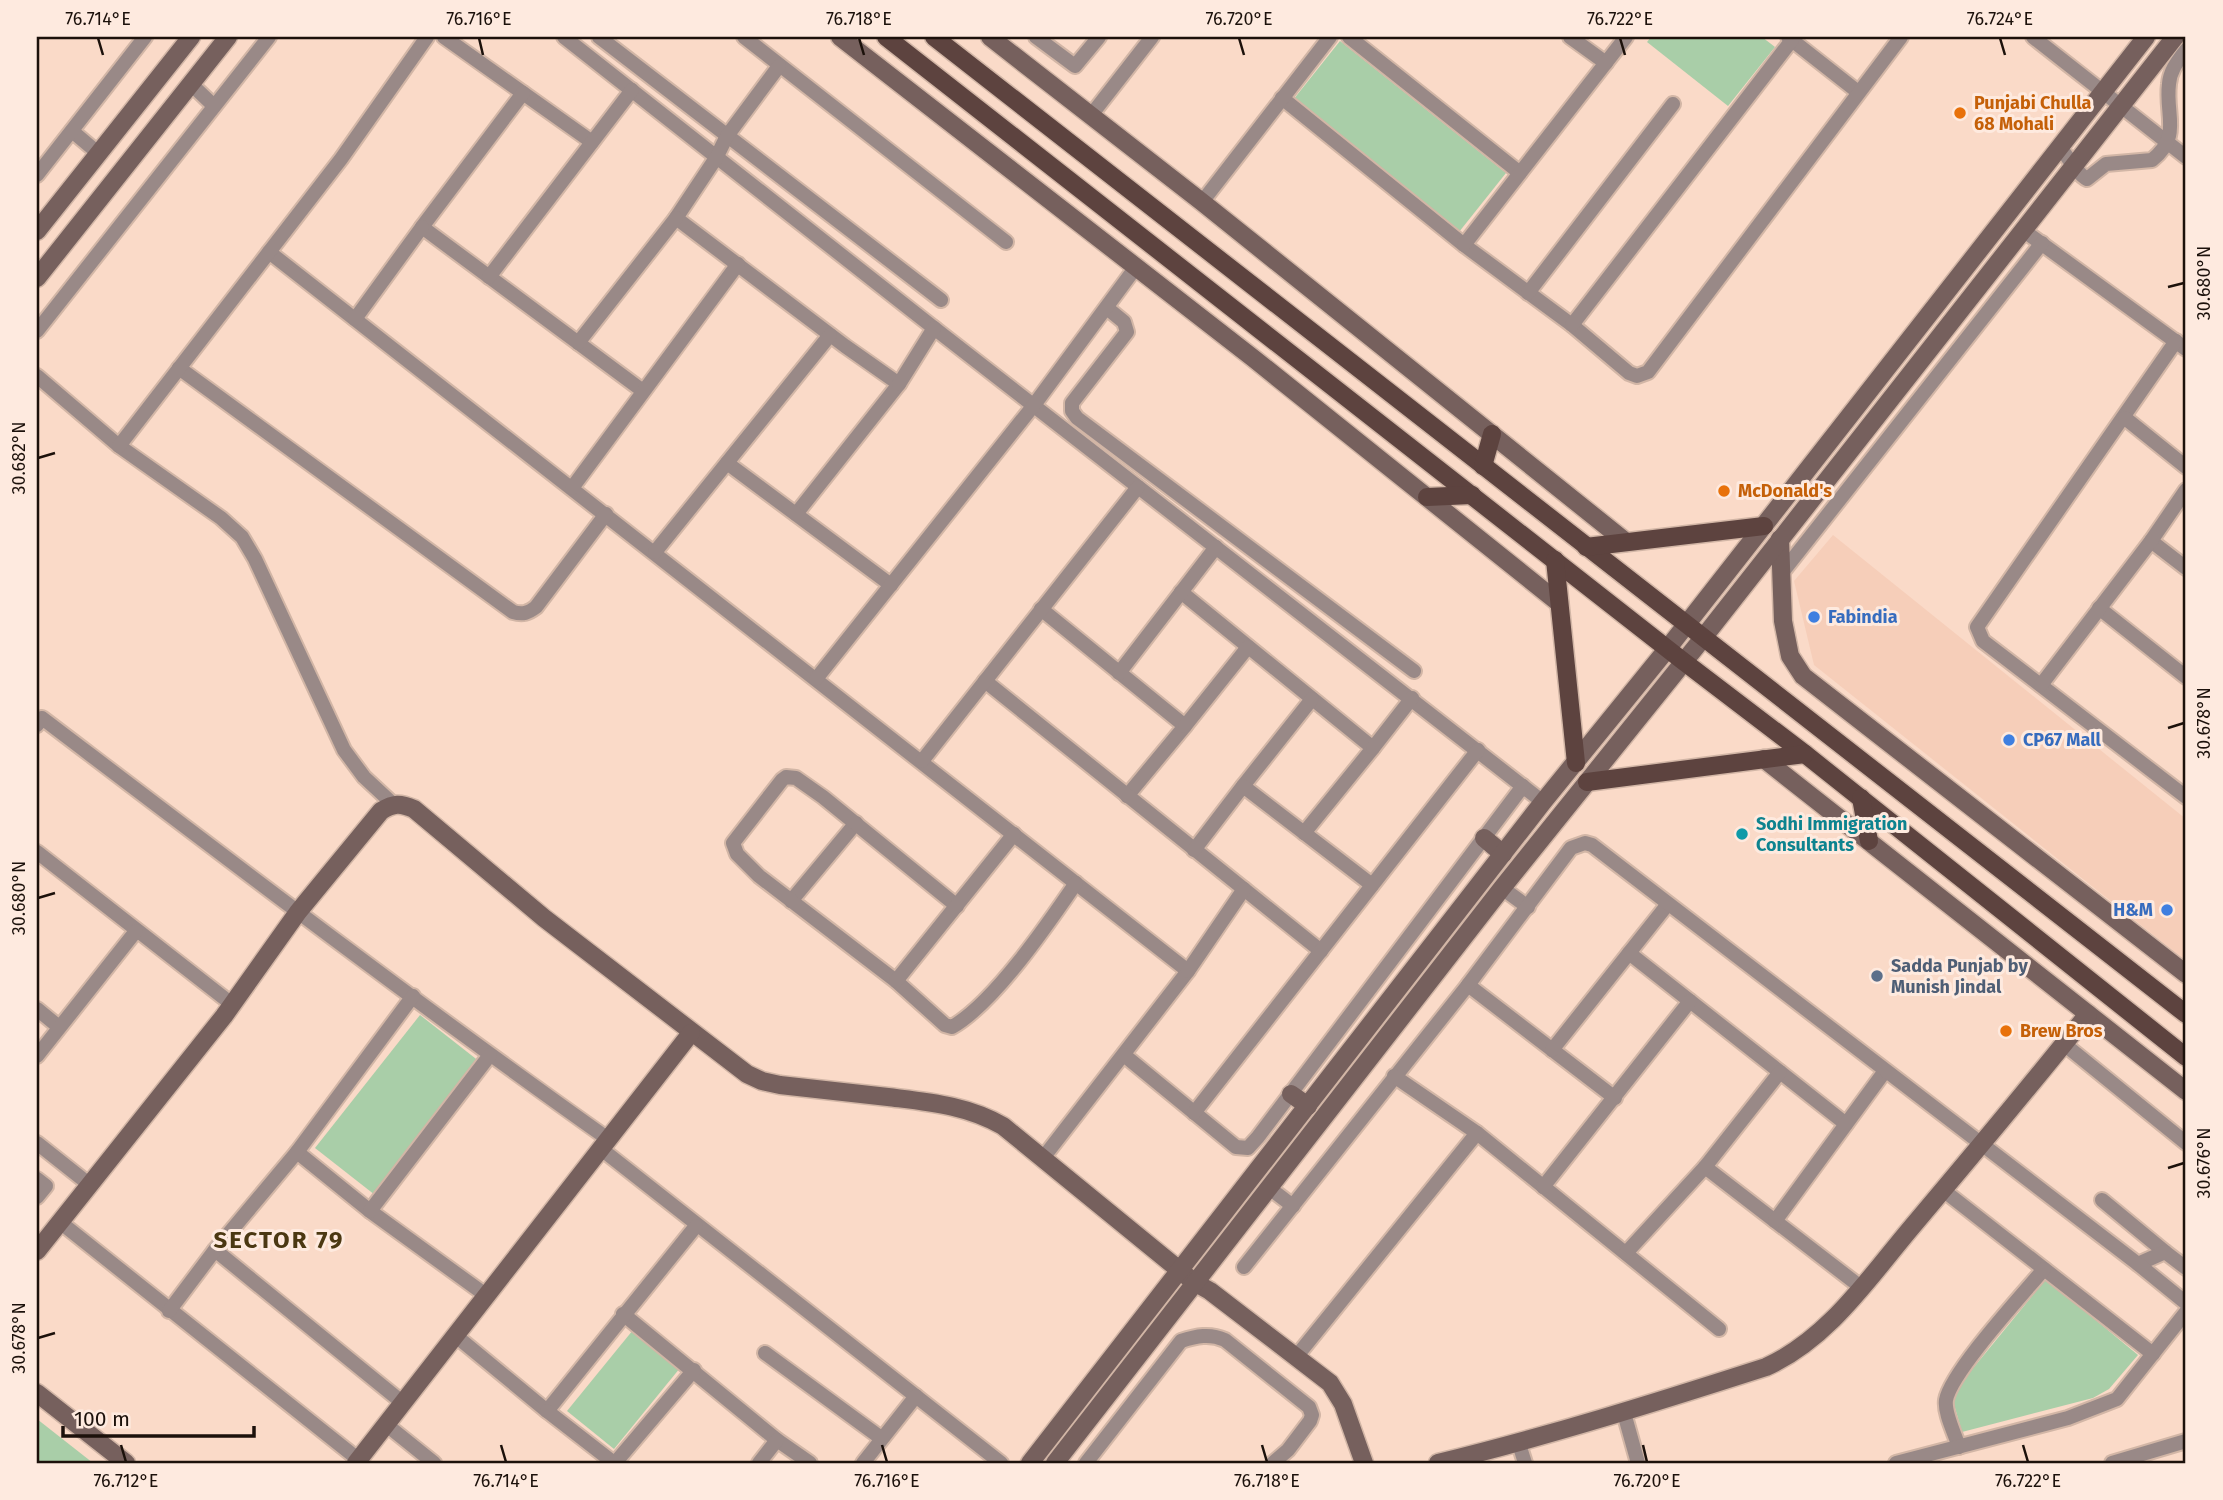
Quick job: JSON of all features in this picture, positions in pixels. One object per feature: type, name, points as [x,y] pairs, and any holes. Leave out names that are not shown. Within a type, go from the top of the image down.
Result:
[{"type":"main road","points":[[886,37],[1805,754],[2186,1057]]},
{"type":"main road","points":[[934,37],[2186,1014]]},
{"type":"main road","points":[[1483,466],[1492,434]]},
{"type":"main road","points":[[1427,497],[1472,495]]},
{"type":"main road","points":[[1586,547],[1764,526]]},
{"type":"main road","points":[[1555,560],[1576,763]]},
{"type":"main road","points":[[1587,782],[1805,754]]},
{"type":"main road","points":[[1860,799],[1869,841]]},
{"type":"street","points":[[37,175],[145,37]]},
{"type":"street","points":[[37,231],[191,37]]},
{"type":"street","points":[[37,278],[228,37]]},
{"type":"street","points":[[37,331],[269,37]]},
{"type":"street","points":[[119,446],[341,159],[427,37]]},
{"type":"street","points":[[444,37],[592,142]]},
{"type":"street","points":[[564,37],[1544,802]]},
{"type":"street","points":[[599,37],[941,300]]},
{"type":"street","points":[[744,37],[1006,242]]},
{"type":"street","points":[[840,37],[1136,267],[1559,603]]},
{"type":"street","points":[[990,37],[1092,114],[1626,542]]},
{"type":"street","points":[[1036,37],[1075,66],[1100,37]]},
{"type":"street","points":[[1092,114],[1152,37]]},
{"type":"street","points":[[1202,202],[1330,37]]},
{"type":"street","points":[[1349,37],[1520,173]]},
{"type":"street","points":[[1570,37],[1606,63]]},
{"type":"street","points":[[1464,245],[1626,37]]},
{"type":"street","points":[[1282,98],[1464,245],[1572,326],[1629,373],[1637,376],[1648,372],[1901,37]]},
{"type":"street","points":[[2033,37],[2186,157]]},
{"type":"street","points":[[1055,1463],[1308,1106],[2146,37]]},
{"type":"street","points":[[1030,1463],[1188,1276],[1268,1187],[2175,37]]},
{"type":"street","points":[[1572,326],[1790,39],[1858,92]]},
{"type":"street","points":[[2060,147],[2075,164],[2081,176],[2089,178],[2106,164],[2152,160],[2167,143],[2171,132],[2169,84],[2172,71],[2186,50]]},
{"type":"street","points":[[578,343],[676,218],[716,158],[727,135],[779,66]]},
{"type":"street","points":[[191,84],[215,106]]},
{"type":"street","points":[[489,277],[632,90]]},
{"type":"street","points":[[355,320],[523,93]]},
{"type":"street","points":[[1528,293],[1673,104]]},
{"type":"street","points":[[72,131],[122,170]]},
{"type":"street","points":[[676,218],[898,384]]},
{"type":"street","points":[[422,227],[643,391]]},
{"type":"street","points":[[2023,230],[2181,345],[2125,418],[1977,627],[1983,641],[2186,797]]},
{"type":"street","points":[[1781,574],[2042,243]]},
{"type":"street","points":[[269,253],[1188,971]]},
{"type":"street","points":[[572,488],[738,264]]},
{"type":"street","points":[[816,679],[1034,405],[1136,267]]},
{"type":"street","points":[[1107,308],[1124,322],[1127,332],[1072,403],[1072,411],[1077,418],[1414,671]]},
{"type":"street","points":[[796,514],[898,384],[934,328]]},
{"type":"street","points":[[655,552],[830,334]]},
{"type":"street","points":[[179,368],[433,555],[520,615],[536,607],[606,514]]},
{"type":"street","points":[[37,376],[119,446],[221,518],[242,537],[255,559],[344,750],[364,777],[393,804]]},
{"type":"street","points":[[2125,418],[2186,467]]},
{"type":"street","points":[[727,463],[891,585]]},
{"type":"street","points":[[922,761],[1138,487]]},
{"type":"street","points":[[2040,685],[2151,541],[2186,490]]},
{"type":"street","points":[[1780,539],[1783,621],[1790,656],[1802,676],[2186,974]]},
{"type":"street","points":[[2151,541],[2186,568]]},
{"type":"street","points":[[1119,673],[1216,547]]},
{"type":"street","points":[[1181,592],[1374,748]]},
{"type":"street","points":[[2099,608],[2186,677]]},
{"type":"street","points":[[1041,610],[1185,726]]},
{"type":"street","points":[[1367,663],[1379,645]]},
{"type":"street","points":[[1127,796],[1248,647]]},
{"type":"street","points":[[985,681],[1321,951]]},
{"type":"street","points":[[1304,833],[1412,698]]},
{"type":"street","points":[[1194,850],[1312,699]]},
{"type":"street","points":[[39,719],[413,996],[604,1143],[696,1226],[1001,1463]]},
{"type":"street","points":[[1194,1113],[1478,750]]},
{"type":"street","points":[[1764,759],[2186,1091]]},
{"type":"street","points":[[957,906],[856,823],[796,778],[786,777],[782,780],[733,843],[737,855],[759,876],[895,981],[945,1025],[952,1027],[975,1010],[1013,970],[1076,883]]},
{"type":"street","points":[[1243,786],[1372,885]]},
{"type":"street","points":[[1124,1055],[1236,1147],[1248,1148],[1523,786]]},
{"type":"street","points":[[37,1251],[233,1005],[298,912],[382,811],[393,804],[403,804],[414,809],[544,918],[747,1074],[762,1081],[933,1103],[986,1116],[1003,1126],[1188,1276],[1330,1383],[1343,1404],[1364,1463]]},
{"type":"street","points":[[791,901],[856,823]]},
{"type":"street","points":[[895,981],[1014,834]]},
{"type":"street","points":[[1484,838],[1503,854]]},
{"type":"street","points":[[1244,1267],[1468,985],[1571,848],[1585,843],[1592,845],[2186,1303]]},
{"type":"street","points":[[37,852],[233,1005]]},
{"type":"street","points":[[1502,888],[1528,907]]},
{"type":"street","points":[[1043,1158],[1188,971],[1244,889]]},
{"type":"street","points":[[1552,1050],[1668,904]]},
{"type":"street","points":[[37,1056],[136,931]]},
{"type":"street","points":[[1629,953],[1846,1124]]},
{"type":"street","points":[[1468,985],[1615,1098]]},
{"type":"street","points":[[169,1311],[215,1250],[297,1152],[413,996]]},
{"type":"street","points":[[1544,1187],[1690,1001]]},
{"type":"street","points":[[37,1009],[59,1027]]},
{"type":"street","points":[[1438,1463],[1519,1444],[1624,1413],[1766,1367],[1788,1357],[1812,1339],[1862,1288],[2088,1014]]},
{"type":"street","points":[[60,1222],[358,1462],[691,1033]]},
{"type":"street","points":[[2064,1044],[2186,1143]]},
{"type":"street","points":[[370,1211],[490,1055]]},
{"type":"street","points":[[1775,1222],[1885,1071]]},
{"type":"street","points":[[1626,1253],[1704,1167],[1780,1072]]},
{"type":"street","points":[[1394,1076],[1477,1133],[1719,1329]]},
{"type":"street","points":[[1291,1094],[1308,1106]]},
{"type":"street","points":[[1296,1357],[1477,1133]]},
{"type":"street","points":[[37,1143],[90,1185]]},
{"type":"street","points":[[297,1152],[370,1211],[487,1296]]},
{"type":"street","points":[[1704,1167],[1862,1288]]},
{"type":"street","points":[[37,1179],[46,1185],[37,1197]]},
{"type":"street","points":[[1268,1187],[1293,1206]]},
{"type":"street","points":[[1943,1190],[2153,1354]]},
{"type":"street","points":[[2102,1200],[2186,1268]]},
{"type":"street","points":[[547,1411],[696,1226]]},
{"type":"street","points":[[215,1250],[403,1403]]},
{"type":"street","points":[[2138,1264],[2165,1252]]},
{"type":"street","points":[[1959,1447],[1945,1402],[1951,1386],[2044,1269]]},
{"type":"street","points":[[1896,1463],[2068,1418],[2117,1399],[2186,1312]]},
{"type":"street","points":[[623,1314],[777,1440],[810,1463]]},
{"type":"street","points":[[456,1336],[615,1463],[694,1370]]},
{"type":"street","points":[[1086,1463],[1181,1341],[1196,1336],[1210,1336],[1225,1340],[1309,1407],[1312,1415],[1310,1420],[1288,1450],[1273,1463]]},
{"type":"street","points":[[765,1353],[881,1438]]},
{"type":"street","points":[[37,1393],[126,1463]]},
{"type":"street","points":[[863,1463],[916,1396]]},
{"type":"street","points":[[1624,1413],[1638,1463]]},
{"type":"street","points":[[387,1426],[434,1463]]},
{"type":"street","points":[[759,1463],[777,1440]]},
{"type":"street","points":[[2112,1463],[2186,1441]]},
{"type":"street","points":[[1519,1444],[1525,1463]]},
{"type":"shaded area","name":"CP67 Mall","points":[[1833,535],[2186,819],[2186,961],[1814,665],[1794,581]]},
{"type":"green space","points":[[1651,37],[1762,37],[1775,47],[1728,106],[1647,42]]},
{"type":"green space","points":[[1340,41],[1506,173],[1459,232],[1293,100]]},
{"type":"green space","points":[[420,1015],[480,1062],[375,1195],[315,1148]]},
{"type":"green space","points":[[2046,1279],[2138,1355],[2109,1389],[2093,1398],[1962,1432],[1953,1401],[1956,1389]]},
{"type":"green space","points":[[633,1330],[680,1368],[614,1449],[567,1411]]},
{"type":"green space","points":[[37,1419],[93,1463],[37,1463]]},
{"type":"place","name":"Punjabi Chulla 68 Mohali","points":[[1960,113]]},
{"type":"place","name":"McDonald's","points":[[1724,491]]},
{"type":"place","name":"Fabindia","points":[[1814,617]]},
{"type":"place","name":"CP67 Mall","points":[[2009,740]]},
{"type":"place","name":"Sodhi Immigration Consultants","points":[[1742,834]]},
{"type":"place","name":"H&M","points":[[2167,910]]},
{"type":"place","name":"Sadda Punjab by Munish Jindal","points":[[1877,976]]},
{"type":"place","name":"Brew Bros","points":[[2006,1031]]},
{"type":"district","name":"SECTOR 79","points":[[279,1240]]}]
